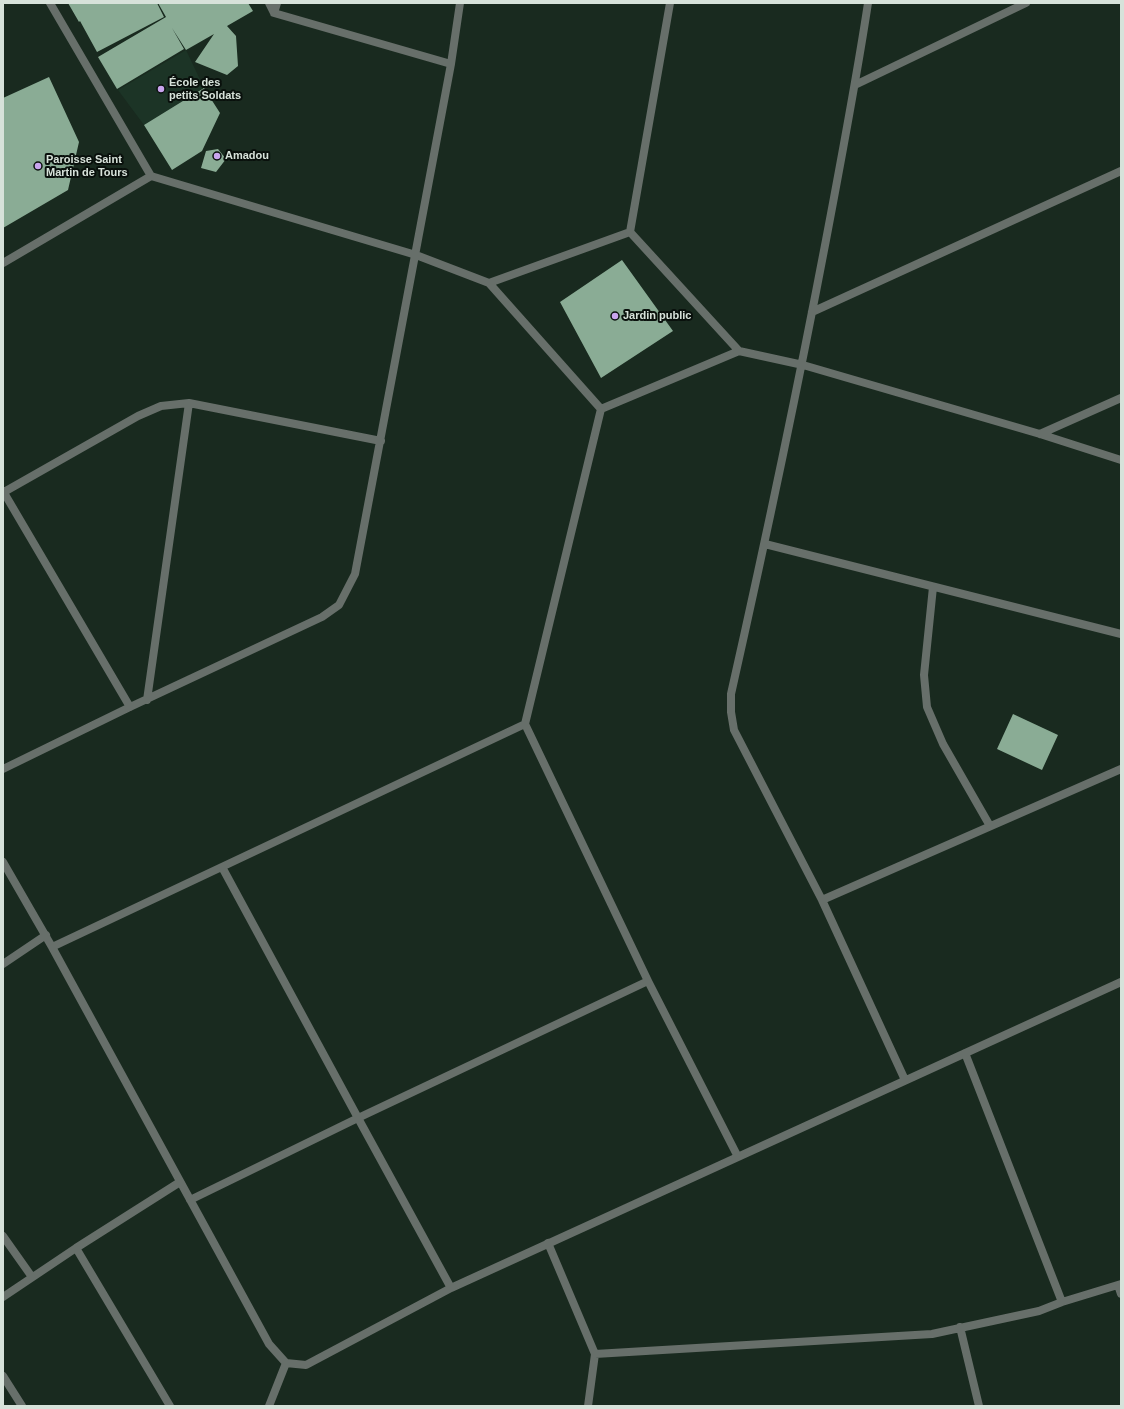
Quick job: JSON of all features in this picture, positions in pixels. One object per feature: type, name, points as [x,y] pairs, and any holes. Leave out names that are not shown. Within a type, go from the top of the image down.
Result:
[{"type":"street","points":[[50,3],[152,176],[416,255],[489,283],[601,409]]},
{"type":"street","points":[[269,3],[274,13],[451,64]]},
{"type":"street","points":[[274,13],[277,3]]},
{"type":"street","points":[[3,769],[130,707],[322,617],[339,605],[355,574],[416,255],[451,64],[460,3]]},
{"type":"street","points":[[630,232],[670,3]]},
{"type":"street","points":[[868,3],[855,85],[803,365],[731,694],[731,712],[734,730],[822,900],[905,1080]]},
{"type":"street","points":[[855,85],[1026,3]]},
{"type":"street","points":[[812,312],[1121,171]]},
{"type":"street","points":[[3,262],[152,176]]},
{"type":"street","points":[[489,283],[630,232]]},
{"type":"street","points":[[630,232],[739,351]]},
{"type":"street","points":[[601,409],[739,351],[803,365],[1040,434],[1121,460]]},
{"type":"street","points":[[1040,434],[1121,398]]},
{"type":"street","points":[[130,707],[3,492],[138,416],[161,406],[189,402],[381,441]]},
{"type":"street","points":[[147,700],[189,402]]},
{"type":"street","points":[[601,409],[525,724],[648,980],[738,1157]]},
{"type":"street","points":[[765,544],[1121,634]]},
{"type":"street","points":[[933,587],[924,674],[927,708],[943,744],[990,826]]},
{"type":"street","points":[[52,947],[525,724]]},
{"type":"street","points":[[822,900],[1121,769]]},
{"type":"street","points":[[3,862],[46,935],[268,1344],[286,1363],[306,1365],[451,1288],[1121,982]]},
{"type":"street","points":[[222,867],[451,1288]]},
{"type":"street","points":[[3,964],[46,935]]},
{"type":"street","points":[[190,1200],[648,980]]},
{"type":"street","points":[[965,1053],[1062,1302]]},
{"type":"street","points":[[3,1297],[76,1248],[180,1182]]},
{"type":"street","points":[[3,1236],[32,1277]]},
{"type":"street","points":[[548,1243],[595,1354],[588,1406]]},
{"type":"street","points":[[76,1248],[170,1406]]},
{"type":"street","points":[[595,1354],[932,1334],[1039,1311],[1062,1302],[1119,1285],[1121,1294]]},
{"type":"street","points":[[960,1328],[980,1406]]},
{"type":"street","points":[[269,1406],[286,1363]]},
{"type":"street","points":[[3,1376],[22,1406]]},
{"type":"shaded area","name":"École des petits Soldats","points":[[186,50],[204,88],[144,125],[118,90]]},
{"type":"building","points":[[68,3],[157,3],[164,17],[97,52]]},
{"type":"building","points":[[158,3],[248,3],[253,11],[227,26],[236,36],[238,66],[227,75],[195,62],[214,34],[186,50],[172,28],[184,49],[117,89],[98,57],[166,17]]},
{"type":"building","name":"Paroisse Saint Martin de Tours","points":[[49,77],[79,142],[68,190],[3,228],[3,98]]},
{"type":"building","points":[[204,88],[220,113],[202,151],[172,170],[144,125]]},
{"type":"building","points":[[218,149],[226,159],[216,172],[201,168],[206,151]]},
{"type":"building","name":"Jardin public","points":[[622,260],[673,331],[601,378],[560,302]]},
{"type":"building","points":[[1013,714],[1058,735],[1042,770],[997,749]]},
{"type":"place","name":"École des petits Soldats","points":[[161,89]]},
{"type":"place","name":"Amadou","points":[[217,156]]},
{"type":"place","name":"Paroisse Saint Martin de Tours","points":[[38,166]]},
{"type":"place","name":"Jardin public","points":[[615,316]]}]
